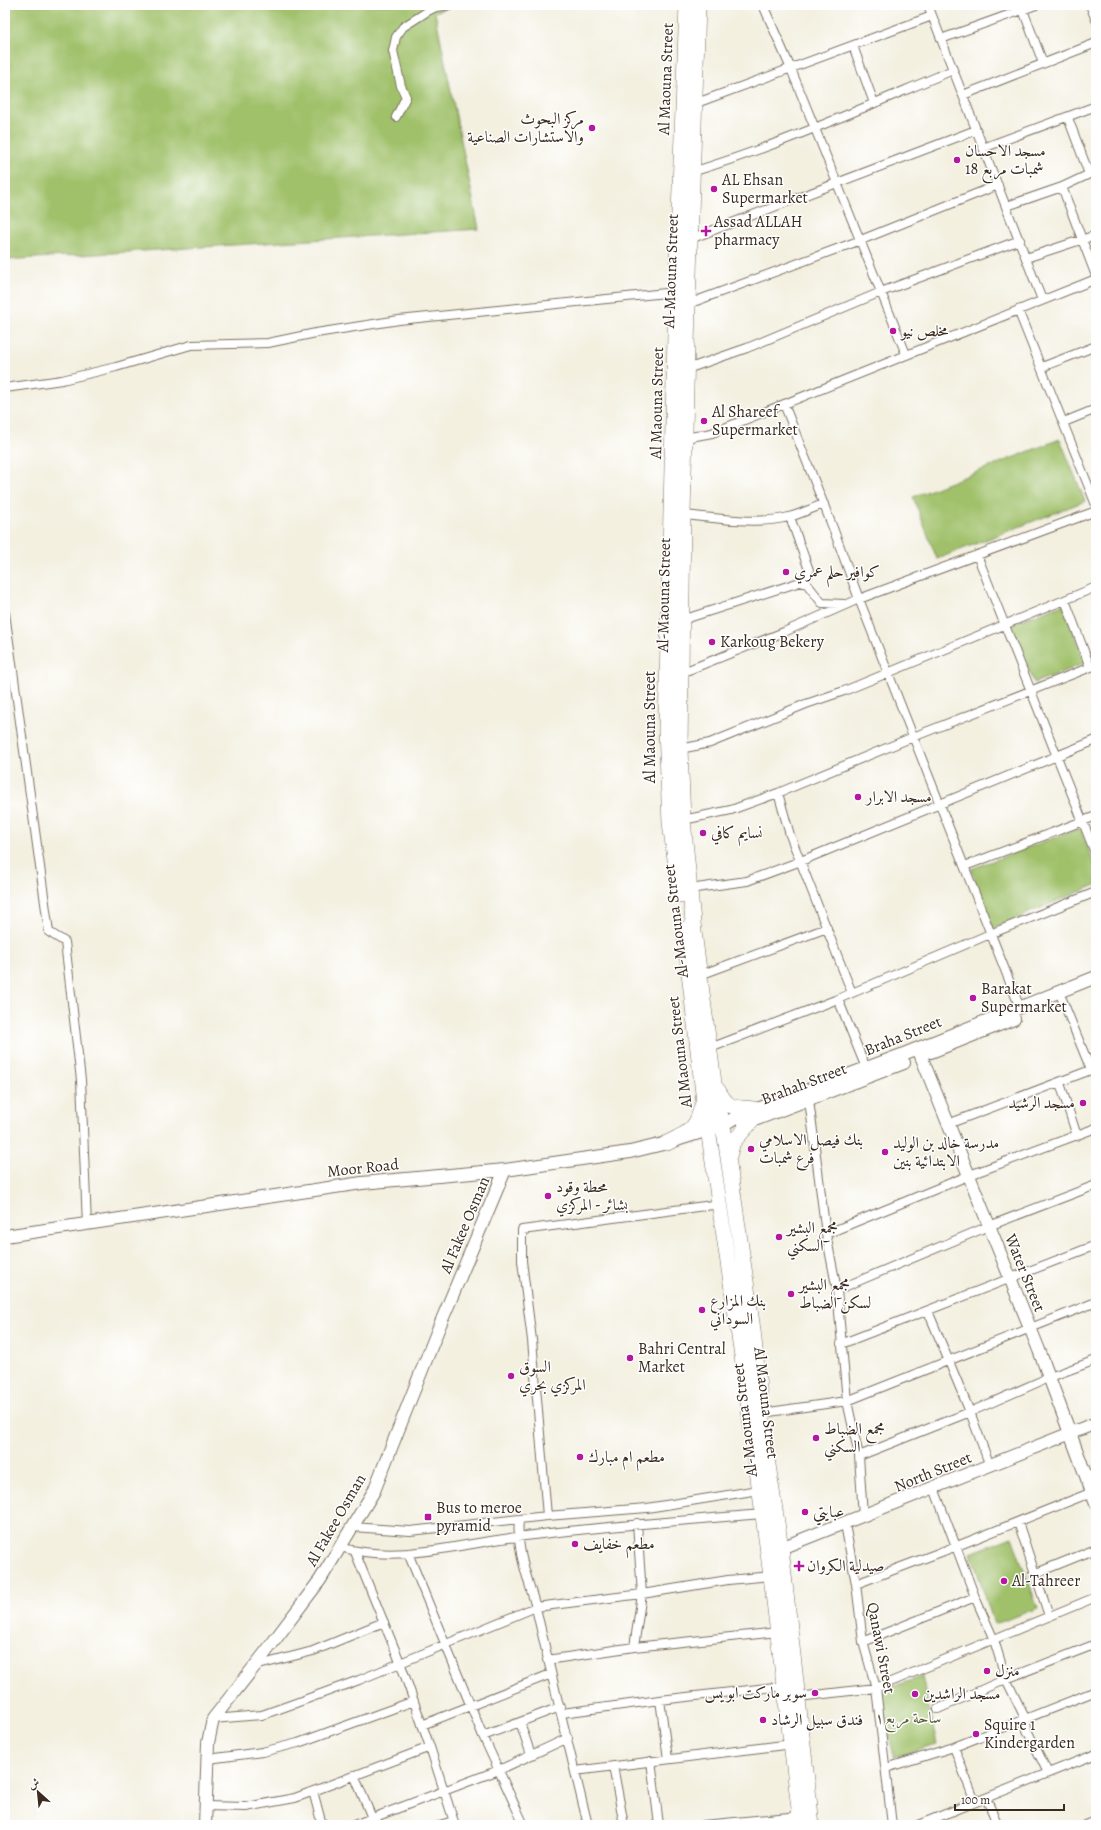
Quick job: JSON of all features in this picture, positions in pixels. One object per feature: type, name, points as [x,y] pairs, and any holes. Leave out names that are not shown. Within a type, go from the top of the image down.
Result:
[{"type":"highway","name":"Al Maouna Street","points":[[687,5],[676,292],[666,729],[670,823],[704,1102],[759,1446],[759,1490],[784,1686],[792,1744],[804,1796],[800,1821]]},
{"type":"highway","name":"Al-Maouna Street","points":[[698,5],[685,438],[680,749],[682,820],[689,889],[714,1083],[723,1125],[753,1330],[762,1413],[759,1446],[781,1548],[798,1696],[804,1796],[812,1825]]},
{"type":"highway","points":[[714,1083],[727,1104],[755,1115],[733,1142],[728,1161]]},
{"type":"highway","points":[[666,1143],[692,1128],[698,1119],[704,1102]]},
{"type":"street","points":[[396,117],[406,97],[401,86],[394,51],[396,37],[403,27],[428,11],[436,7],[452,5]]},
{"type":"street","points":[[762,5],[791,69],[906,354]]},
{"type":"street","points":[[928,5],[1007,206],[1042,300]]},
{"type":"street","points":[[941,39],[1036,5]]},
{"type":"street","points":[[1090,5],[1096,20]]},
{"type":"street","points":[[1024,10],[1043,63]]},
{"type":"street","points":[[694,104],[932,16]]},
{"type":"street","points":[[963,95],[1096,43]]},
{"type":"street","points":[[853,46],[874,103]]},
{"type":"street","points":[[692,172],[815,128],[953,70]]},
{"type":"street","points":[[983,148],[1068,118],[1096,106]]},
{"type":"street","points":[[1007,206],[1062,187],[1092,173],[1068,118]]},
{"type":"street","points":[[690,239],[837,185],[976,130]]},
{"type":"street","points":[[688,304],[861,240],[998,185]]},
{"type":"street","points":[[685,438],[712,433],[1018,310],[1096,277],[1062,187]]},
{"type":"street","points":[[1026,258],[1096,235]]},
{"type":"street","points":[[687,368],[747,348],[881,292],[1020,240]]},
{"type":"street","points":[[5,388],[62,380],[116,367],[191,345],[268,343],[316,333],[399,320],[676,292]]},
{"type":"street","points":[[1018,310],[1096,505]]},
{"type":"street","points":[[1042,367],[1096,346]]},
{"type":"street","points":[[784,404],[824,504],[887,672],[1020,1008]]},
{"type":"street","points":[[1064,422],[1096,409]]},
{"type":"street","points":[[684,515],[745,520],[790,517],[824,504]]},
{"type":"street","points":[[681,673],[784,632],[859,599],[1096,511]]},
{"type":"street","points":[[682,620],[800,582],[808,575],[809,570],[790,517]]},
{"type":"street","points":[[977,555],[1096,856]]},
{"type":"street","points":[[800,582],[807,584],[822,603],[848,604]]},
{"type":"street","points":[[680,749],[710,743],[806,704],[859,685],[887,672],[1096,587]]},
{"type":"street","points":[[682,820],[731,810],[778,793],[1093,666],[1065,600]]},
{"type":"street","points":[[5,613],[49,932],[65,942],[81,1080],[87,1224]]},
{"type":"street","points":[[689,889],[742,883],[801,861],[1096,740]]},
{"type":"street","points":[[778,793],[788,829],[852,993]]},
{"type":"street","points":[[965,866],[1096,816]]},
{"type":"street","points":[[710,1048],[838,999],[990,934],[1096,892]]},
{"type":"street","points":[[700,975],[827,928]]},
{"type":"street","name":"Braha Street","points":[[755,1115],[866,1068],[1096,977]]},
{"type":"street","name":"Brahah Street","points":[[723,1125],[734,1126],[755,1115],[809,1100],[1096,986]]},
{"type":"street","points":[[838,999],[866,1068]]},
{"type":"street","points":[[948,1124],[1094,1069],[1062,999]]},
{"type":"street","name":"Water Street","points":[[921,1056],[1050,1377],[1070,1434],[1095,1495]]},
{"type":"street","points":[[1060,1083],[1077,1136]]},
{"type":"street","points":[[809,1100],[826,1234],[837,1290],[847,1401],[859,1456],[863,1516]]},
{"type":"street","name":"Moor Road","points":[[5,1236],[362,1183],[505,1170],[630,1152],[666,1143],[723,1125]]},
{"type":"street","points":[[826,1234],[969,1176],[1096,1128]]},
{"type":"street","name":"Al Fakee Osman","points":[[205,1825],[208,1743],[213,1719],[320,1580],[374,1491],[439,1327],[505,1170]]},
{"type":"street","points":[[837,1290],[989,1226],[1096,1185]]},
{"type":"street","points":[[547,1516],[532,1340],[522,1261],[522,1230],[720,1204]]},
{"type":"street","points":[[841,1344],[1096,1245]]},
{"type":"street","points":[[762,1413],[847,1401],[1096,1302]]},
{"type":"street","points":[[928,1311],[970,1412],[990,1466]]},
{"type":"street","points":[[859,1456],[970,1412],[1050,1377],[1096,1360]]},
{"type":"street","name":"North Street","points":[[781,1548],[845,1524],[1096,1423]]},
{"type":"street","points":[[934,1488],[975,1597],[994,1640],[1006,1679],[1026,1720],[1027,1730],[1048,1773]]},
{"type":"street","points":[[352,1527],[410,1531],[547,1516],[647,1508],[759,1490]]},
{"type":"street","points":[[856,1584],[1018,1522],[1095,1495]]},
{"type":"street","points":[[340,1547],[355,1552],[408,1553],[517,1537],[637,1523],[762,1514]]},
{"type":"street","points":[[519,1520],[517,1537],[524,1570],[536,1607],[547,1660],[568,1738],[588,1825]]},
{"type":"street","points":[[1018,1522],[1049,1616]]},
{"type":"street","points":[[634,1647],[642,1594],[637,1523]]},
{"type":"street","name":"Qanawi Street","points":[[845,1524],[856,1584],[863,1642],[876,1688],[892,1825]]},
{"type":"street","points":[[1034,1574],[1096,1549]]},
{"type":"street","points":[[355,1552],[400,1662],[430,1747],[454,1823],[440,1825]]},
{"type":"street","points":[[408,1553],[483,1736],[524,1825]]},
{"type":"street","points":[[213,1719],[262,1715],[337,1688],[536,1607],[642,1594],[728,1580],[771,1576]]},
{"type":"street","points":[[863,1642],[975,1597]]},
{"type":"street","points":[[798,1696],[876,1688],[1096,1597]]},
{"type":"street","points":[[255,1666],[313,1651],[384,1622]]},
{"type":"street","points":[[547,1660],[634,1647],[778,1632]]},
{"type":"street","points":[[938,1709],[1006,1679],[1096,1644]]},
{"type":"street","points":[[422,1725],[551,1674]]},
{"type":"street","points":[[483,1736],[520,1722],[561,1710],[784,1686]]},
{"type":"street","points":[[886,1768],[954,1747],[1026,1720],[1096,1691]]},
{"type":"street","points":[[660,1700],[668,1759]]},
{"type":"street","points":[[208,1759],[262,1752],[298,1743],[414,1701]]},
{"type":"street","points":[[520,1722],[531,1755]]},
{"type":"street","points":[[354,1825],[498,1770],[568,1738]]},
{"type":"street","points":[[575,1771],[792,1744]]},
{"type":"street","points":[[206,1806],[246,1807],[295,1798],[430,1747]]},
{"type":"street","points":[[954,1747],[975,1802]]},
{"type":"street","points":[[918,1825],[1096,1754]]},
{"type":"street","points":[[651,1761],[659,1825]]},
{"type":"street","points":[[613,1766],[624,1825]]},
{"type":"street","points":[[354,1775],[372,1818]]},
{"type":"street","points":[[313,1791],[322,1825]]},
{"type":"street","points":[[986,1798],[998,1825]]},
{"type":"street","points":[[703,1825],[800,1821]]},
{"type":"street","points":[[1086,1825],[1096,1821]]},
{"type":"green space","points":[[5,5],[456,5],[435,12],[479,229],[5,260]]},
{"type":"green space","points":[[1060,439],[1085,501],[937,559],[913,497]]},
{"type":"green space","points":[[1063,604],[1086,663],[1034,683],[1011,624]]},
{"type":"green space","points":[[1080,828],[1096,868],[1096,885],[993,928],[971,869]]},
{"type":"green space","name":"Al-Tahreer","points":[[1012,1537],[1038,1608],[994,1624],[971,1553]]},
{"type":"green space","name":"ساحة مربع١","points":[[922,1677],[937,1745],[894,1757],[879,1691]]},
{"type":"place","name":"مركز البحوث والاستشارات الصناعية","points":[[592,128]]},
{"type":"place","name":"مسجد الاحسان شمبات مربع 18","points":[[957,160]]},
{"type":"place","name":"AL Ehsan Supermarket","points":[[714,189]]},
{"type":"place","name":"Assad ALLAH pharmacy","points":[[706,231]]},
{"type":"place","name":"مخلص نيو","points":[[893,331]]},
{"type":"place","name":"Al Shareef Supermarket","points":[[704,421]]},
{"type":"place","name":"كوافير حلم عمري","points":[[786,572]]},
{"type":"place","name":"Karkoug Bekery","points":[[712,642]]},
{"type":"place","name":"مسجد الابرار","points":[[858,797]]},
{"type":"place","name":"نسايم كافي","points":[[703,833]]},
{"type":"place","name":"Barakat Supermarket","points":[[973,998]]},
{"type":"place","name":"مسجد الرشيد","points":[[1083,1103]]},
{"type":"place","name":"بنك فيصل الاسلامي فرع شمبات","points":[[751,1149]]},
{"type":"place","name":"مدرسة خالد بن الوليد الابتدائية بنين","points":[[885,1152]]},
{"type":"place","name":"محطة وقود بشائر - المركزي","points":[[548,1196]]},
{"type":"place","name":"مجمع البشير السكني","points":[[779,1237]]},
{"type":"place","name":"مجمع البشير لسكن الضباط","points":[[791,1294]]},
{"type":"place","name":"بنك المزارع السوداني","points":[[702,1310]]},
{"type":"place","name":"Bahri Central Market","points":[[630,1358]]},
{"type":"place","name":"السوق المركزي بحري","points":[[511,1376]]},
{"type":"place","name":"مجمع الضباط السكني","points":[[816,1438]]},
{"type":"place","name":"مطعم ام مبارك","points":[[580,1457]]},
{"type":"place","name":"عبايتي","points":[[805,1512]]},
{"type":"place","name":"Bus to meroe pyramid","points":[[428,1517]]},
{"type":"place","name":"مطعم خفايف","points":[[575,1544]]},
{"type":"place","name":"صيدلية الكروان","points":[[799,1566]]},
{"type":"place","name":"Al-Tahreer","points":[[1004,1581]]},
{"type":"place","name":"منزل","points":[[987,1671]]},
{"type":"place","name":"سوبر ماركت ابو يس","points":[[815,1693]]},
{"type":"place","name":"مسجد الراشدين","points":[[915,1694]]},
{"type":"place","name":"فندق سبيل الرشاد","points":[[763,1720]]},
{"type":"place","name":"Squire 1 Kindergarden","points":[[976,1734]]}]
